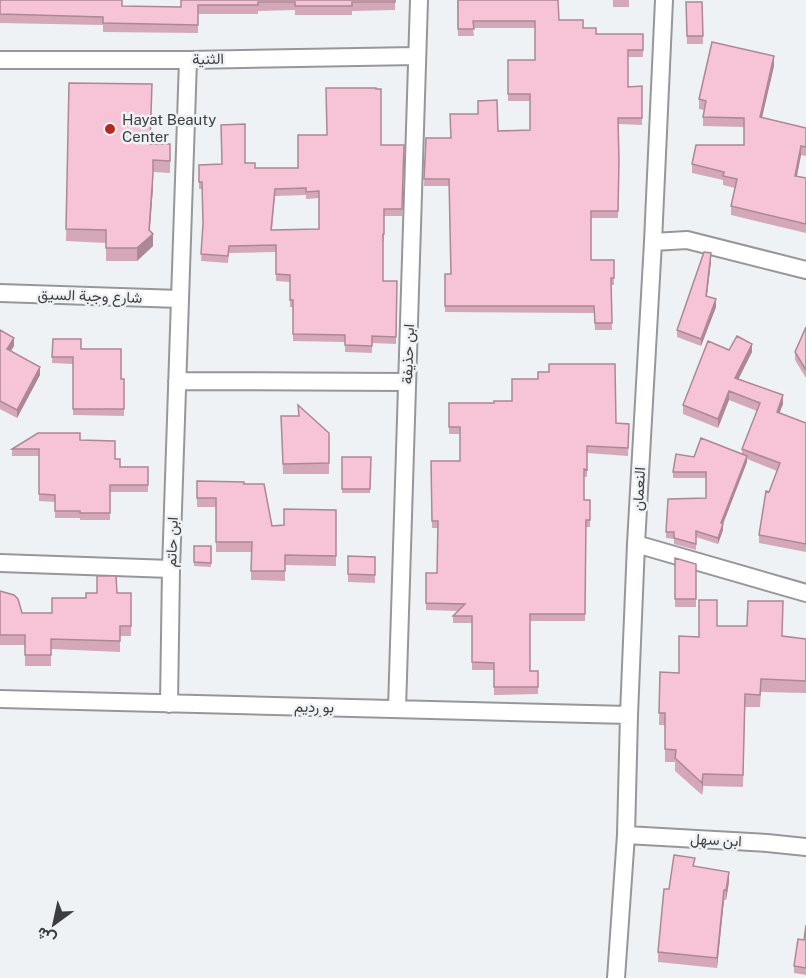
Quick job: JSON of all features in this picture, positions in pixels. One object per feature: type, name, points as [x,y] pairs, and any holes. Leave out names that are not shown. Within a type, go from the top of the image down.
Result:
[{"type":"street","name":"ابن حذيفة","points":[[397,709],[419,0]]},
{"type":"street","name":"النعمان","points":[[616,978],[626,835],[628,715],[664,0]]},
{"type":"street","name":"الثنية","points":[[0,60],[188,60],[417,56]]},
{"type":"street","name":"ابن حاتم","points":[[169,704],[171,569],[188,60]]},
{"type":"street","points":[[653,242],[687,240],[806,270]]},
{"type":"street","name":"شارع وجبة السيق","points":[[0,293],[180,298]]},
{"type":"street","points":[[177,381],[407,382]]},
{"type":"street","points":[[636,544],[806,593]]},
{"type":"street","points":[[0,563],[171,569]]},
{"type":"street","name":"بو رديم","points":[[0,699],[628,715]]},
{"type":"street","name":"ابن سهل","points":[[626,835],[806,847]]},
{"type":"building","points":[[0,0],[122,0],[122,6],[181,7],[181,0],[395,0],[395,2],[352,2],[352,6],[295,6],[295,2],[258,2],[258,5],[198,5],[198,25],[103,23],[103,17],[0,14]]},
{"type":"building","points":[[458,0],[558,0],[559,20],[583,20],[583,28],[596,28],[596,34],[643,34],[643,50],[628,50],[628,87],[642,86],[642,118],[618,118],[618,211],[591,211],[591,260],[614,260],[614,278],[611,278],[612,323],[595,323],[594,306],[445,306],[445,274],[451,274],[449,179],[424,179],[426,138],[451,138],[450,114],[478,114],[478,101],[497,100],[498,131],[530,130],[530,94],[508,94],[508,60],[535,60],[535,21],[473,21],[474,29],[458,29]]},
{"type":"building","points":[[686,2],[702,2],[703,36],[687,36]]},
{"type":"building","points":[[712,42],[774,56],[760,117],[806,128],[806,147],[801,146],[795,176],[806,178],[806,224],[731,206],[737,179],[723,176],[724,172],[692,164],[696,145],[744,145],[744,118],[703,117],[706,101],[699,99]]},
{"type":"building","points":[[69,83],[152,84],[150,144],[170,144],[170,161],[153,160],[149,230],[153,234],[137,248],[106,248],[106,230],[66,229]]},
{"type":"building","points":[[326,88],[376,88],[381,89],[381,145],[404,145],[402,209],[384,209],[383,281],[397,281],[396,337],[372,336],[372,346],[345,345],[345,335],[293,334],[290,275],[276,274],[276,245],[229,246],[228,256],[201,254],[203,224],[202,182],[199,182],[199,165],[222,164],[221,125],[245,124],[245,163],[255,163],[255,168],[298,168],[298,135],[327,135]],"holes":[[[306,188],[306,192],[319,191],[319,229],[271,230],[275,189]]]},
{"type":"building","points":[[704,252],[711,253],[706,296],[716,299],[701,339],[677,330]]},
{"type":"building","points":[[806,327],[806,370],[795,352]]},
{"type":"building","points":[[0,330],[14,338],[7,349],[40,367],[17,410],[0,401]]},
{"type":"building","points":[[737,336],[752,344],[735,378],[783,395],[777,412],[806,423],[806,544],[759,535],[766,491],[769,492],[780,463],[742,449],[760,403],[729,391],[718,419],[683,405],[708,341],[729,350]]},
{"type":"building","points":[[53,339],[81,339],[81,349],[121,349],[124,409],[73,409],[73,357],[52,357]]},
{"type":"building","points":[[549,364],[615,364],[616,423],[629,424],[628,448],[587,446],[584,500],[590,500],[590,520],[586,520],[585,614],[530,614],[530,671],[538,671],[538,687],[494,687],[494,663],[472,662],[472,616],[453,616],[465,604],[426,603],[426,573],[437,573],[438,521],[432,521],[431,461],[460,461],[460,427],[449,427],[449,403],[512,401],[512,379],[538,379],[538,372],[549,372]]},
{"type":"building","points":[[298,405],[329,433],[329,463],[283,464],[281,416],[299,416]]},
{"type":"building","points":[[38,433],[80,433],[80,440],[115,441],[115,459],[120,459],[120,467],[148,467],[148,485],[110,485],[110,513],[55,511],[55,495],[39,494],[39,449],[12,449]]},
{"type":"building","points":[[701,438],[747,456],[721,523],[723,524],[718,538],[696,531],[696,544],[674,538],[674,532],[666,532],[668,499],[706,498],[706,472],[673,472],[676,454],[694,457]]},
{"type":"building","points":[[342,457],[371,457],[370,489],[342,489]]},
{"type":"building","points":[[197,481],[264,484],[272,526],[284,525],[284,509],[336,510],[336,556],[285,555],[285,571],[251,571],[252,542],[216,542],[216,498],[197,498]]},
{"type":"building","points":[[194,546],[211,546],[211,563],[194,562]]},
{"type":"building","points":[[348,556],[375,557],[375,575],[348,574]]},
{"type":"building","points":[[675,558],[696,564],[696,599],[675,599]]},
{"type":"building","points":[[97,576],[116,576],[117,593],[131,593],[131,626],[120,626],[120,641],[51,639],[51,655],[25,655],[25,635],[0,635],[0,591],[14,595],[18,599],[22,613],[52,613],[52,598],[86,598],[86,593],[97,593]]},
{"type":"building","points":[[699,600],[717,600],[717,626],[747,626],[748,601],[783,601],[782,636],[806,639],[806,681],[761,679],[760,695],[745,694],[743,775],[703,774],[702,783],[675,758],[676,750],[665,749],[665,713],[659,713],[660,672],[679,673],[679,636],[699,637]]},
{"type":"building","points":[[674,855],[695,858],[693,866],[729,872],[726,890],[724,890],[717,958],[658,952],[664,889],[669,889]]},
{"type":"building","points":[[806,925],[806,968],[794,966],[798,939],[804,940]]},
{"type":"place","name":"Hayat Beauty Center","points":[[110,129]]}]
